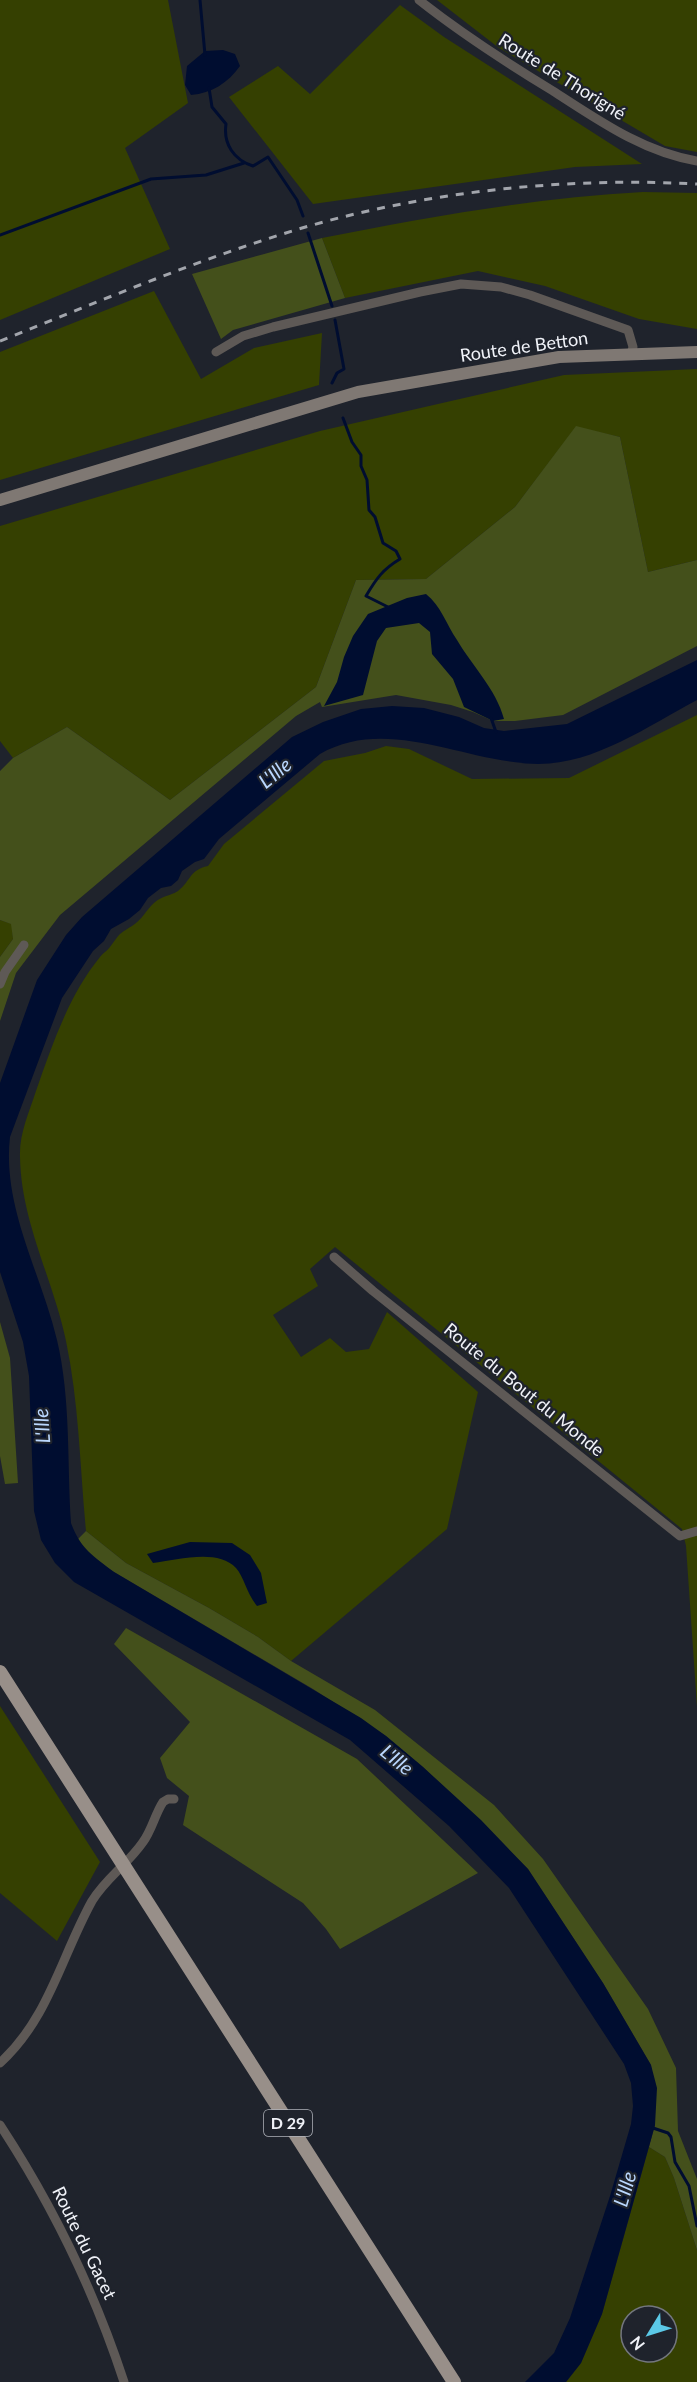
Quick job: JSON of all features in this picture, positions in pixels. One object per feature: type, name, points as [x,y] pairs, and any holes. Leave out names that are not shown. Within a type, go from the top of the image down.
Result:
[{"type":"main road","name":"Route de Betton","points":[[0,500],[358,392],[559,357],[697,352]]},
{"type":"main road","name":"D 29","points":[[0,1672],[454,2382]]},
{"type":"street","name":"Route de Thorigné","points":[[419,0],[477,44],[601,122],[654,150],[697,161]]},
{"type":"street","points":[[216,352],[243,336],[273,327],[461,284],[501,287],[628,330],[633,347],[631,354]]},
{"type":"street","points":[[0,984],[4,972],[24,945]]},
{"type":"street","name":"Route du Bout du Monde","points":[[334,1257],[373,1291],[681,1536],[697,1531]]},
{"type":"street","points":[[0,2063],[37,2017],[56,1982],[80,1925],[104,1883],[142,1843],[163,1802],[168,1798],[174,1799]]},
{"type":"street","name":"Route du Gacet","points":[[0,2125],[53,2212],[82,2271],[98,2306],[124,2382]]},
{"type":"green space","points":[[0,0],[168,0],[188,103],[125,148],[170,249],[0,320]]},
{"type":"green space","points":[[437,0],[697,0],[697,152],[665,146],[499,48]]},
{"type":"green space","points":[[400,5],[444,37],[642,164],[575,167],[313,204],[229,97],[278,66],[310,94]]},
{"type":"green space","points":[[643,192],[697,193],[697,329],[639,319],[545,286],[478,271],[345,298],[322,238],[481,209]]},
{"type":"green space","points":[[322,238],[345,298],[233,330],[221,339],[192,274]]},
{"type":"green space","points":[[154,291],[201,379],[254,348],[322,333],[319,385],[0,480],[0,352]]},
{"type":"green space","points":[[697,369],[697,560],[648,572],[620,437],[576,427],[515,507],[426,579],[356,580],[316,687],[170,800],[67,727],[13,758],[0,741],[0,526],[320,431],[564,375]]},
{"type":"green space","points":[[576,426],[620,437],[648,572],[697,560],[697,646],[563,715],[515,721],[493,721],[451,705],[396,695],[322,707],[320,702],[296,716],[60,915],[16,973],[0,1021],[0,957],[13,939],[11,924],[0,920],[0,771],[13,758],[67,727],[170,800],[316,687],[356,580],[426,579],[515,507]]},
{"type":"green space","points":[[697,715],[697,1707],[686,1546],[682,1529],[335,1247],[310,1269],[318,1286],[273,1315],[301,1357],[330,1338],[346,1352],[369,1349],[387,1312],[478,1392],[447,1529],[291,1661],[258,1637],[126,1563],[86,1531],[76,1412],[66,1341],[26,1204],[20,1157],[25,1124],[62,1021],[79,987],[119,935],[139,921],[157,901],[178,891],[197,870],[208,866],[224,844],[324,761],[365,753],[386,746],[409,749],[472,779],[569,778]]},
{"type":"green space","points":[[0,920],[12,924],[13,939],[0,957]]},
{"type":"green space","points":[[0,1322],[10,1358],[18,1483],[5,1484],[0,1456]]},
{"type":"green space","points":[[86,1531],[126,1563],[209,1608],[258,1637],[291,1661],[375,1710],[494,1805],[543,1859],[648,2009],[676,2068],[678,2131],[697,2179],[697,2250],[665,2157],[649,2147],[655,2125],[651,2065],[603,1983],[528,1869],[423,1767],[386,1736],[313,1689],[114,1572],[89,1554],[77,1540]]},
{"type":"green space","points":[[126,1628],[357,1759],[478,1873],[340,1949],[303,1903],[183,1825],[189,1796],[167,1778],[160,1758],[190,1722],[114,1644]]},
{"type":"green space","points":[[0,1706],[100,1862],[57,1941],[0,1893]]},
{"type":"green space","points":[[649,2147],[665,2157],[697,2250],[697,2382],[566,2382],[581,2363],[602,2314]]},
{"type":"water","points":[[223,50],[235,54],[240,66],[219,86],[191,95],[185,85],[187,66],[205,51]]},
{"type":"water","points":[[426,594],[440,610],[463,650],[490,688],[504,719],[493,721],[464,707],[453,679],[432,654],[430,632],[419,623],[386,628],[377,641],[363,695],[324,706],[337,682],[353,636],[368,614],[407,598]]},
{"type":"water","name":"L'Ille","points":[[697,660],[697,700],[620,742],[580,758],[538,764],[510,762],[427,744],[372,739],[346,743],[320,754],[219,839],[204,859],[182,871],[178,880],[171,886],[161,888],[148,898],[140,910],[111,929],[104,941],[93,951],[62,998],[10,1137],[9,1163],[17,1214],[50,1315],[61,1362],[67,1408],[71,1523],[83,1545],[114,1572],[361,1718],[423,1767],[481,1820],[528,1869],[603,1983],[651,2065],[657,2088],[655,2125],[602,2314],[581,2363],[566,2382],[525,2382],[554,2353],[570,2318],[610,2196],[631,2124],[633,2106],[631,2083],[624,2064],[509,1888],[449,1826],[350,1740],[74,1582],[55,1563],[41,1540],[34,1511],[29,1376],[23,1342],[0,1272],[0,1083],[37,980],[66,935],[82,917],[292,737],[323,722],[361,709],[392,706],[424,708],[459,717],[484,728],[504,731],[567,724]]},
{"type":"water","points":[[190,1542],[232,1543],[250,1555],[261,1573],[267,1603],[257,1606],[236,1568],[219,1558],[197,1557],[153,1563],[147,1554]]},
{"type":"waterway","points":[[200,0],[205,55]]},
{"type":"waterway","points":[[209,88],[212,107],[226,124],[226,138],[231,150],[240,160],[253,166],[268,157],[297,200],[303,216]]},
{"type":"waterway","points":[[0,235],[151,179],[206,175],[244,163]]},
{"type":"waterway","points":[[308,233],[332,306]]},
{"type":"waterway","points":[[332,383],[337,373],[344,369],[335,320]]},
{"type":"waterway","points":[[343,418],[352,442],[361,455],[361,466],[367,480],[369,510],[375,517],[383,543],[396,551],[400,559],[380,575],[366,596],[388,607]]},
{"type":"waterway","points":[[491,718],[496,732]]},
{"type":"waterway","points":[[653,2128],[668,2133],[671,2137],[675,2162],[689,2186],[697,2226]]},
{"type":"railway","points":[[0,341],[225,253],[350,215],[448,196],[547,185],[647,182],[697,184]]}]
